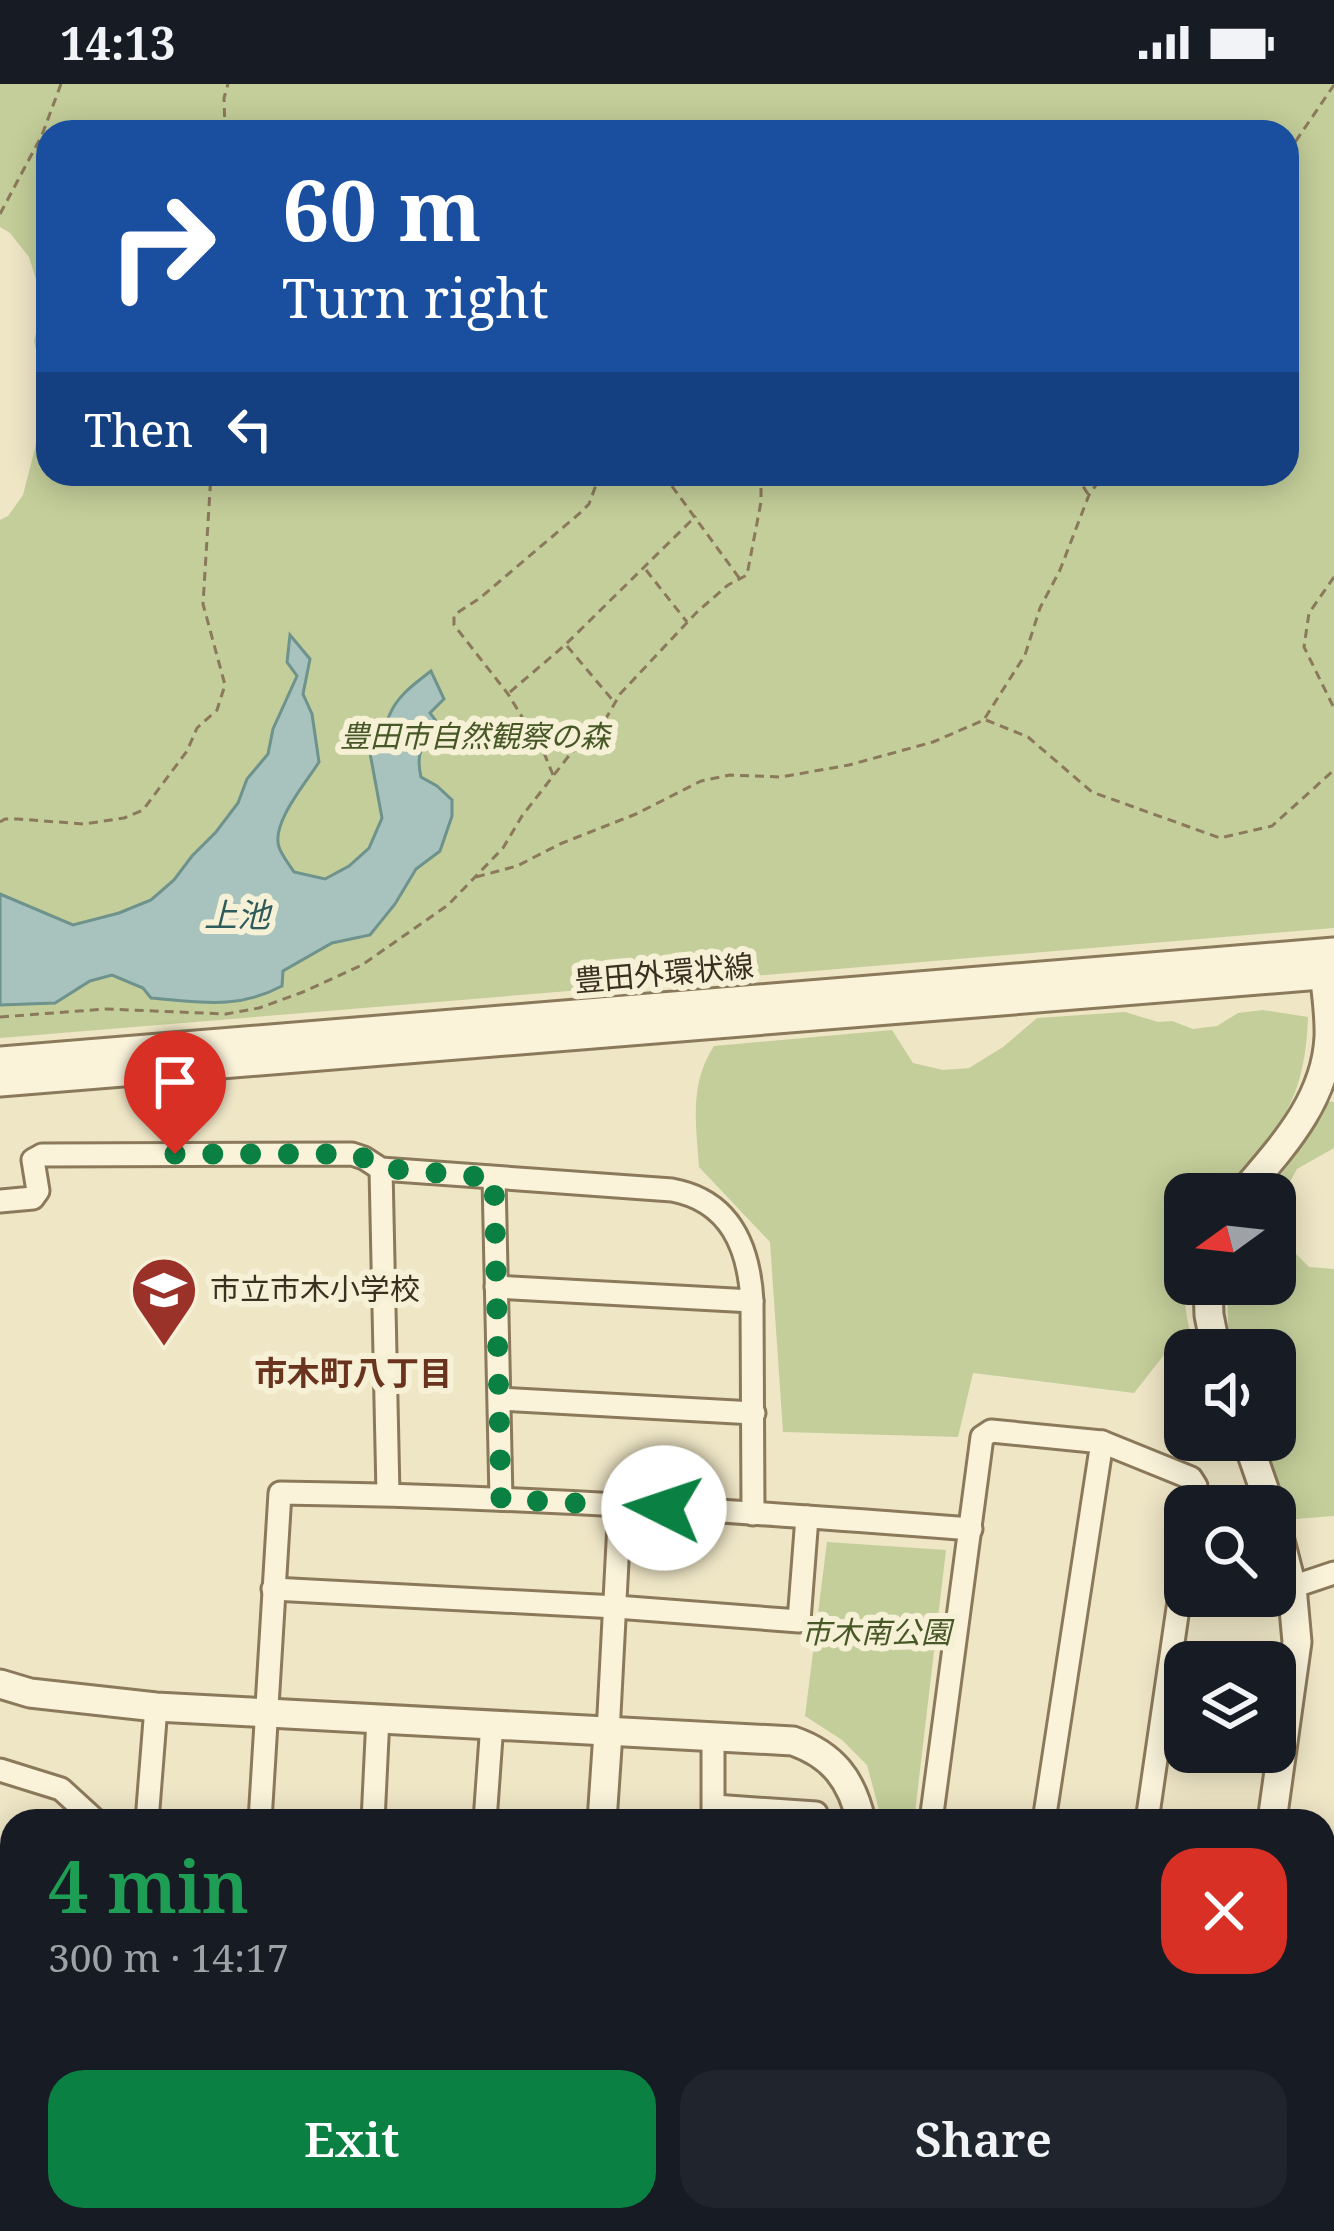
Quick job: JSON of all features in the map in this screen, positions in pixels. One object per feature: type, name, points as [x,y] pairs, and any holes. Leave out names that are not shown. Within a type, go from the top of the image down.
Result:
[{"type":"street","name":"豊田外環状線","points":[[0,1061],[1329,964]]},
{"type":"street","name":"豊田外環状線","points":[[0,1082],[1329,964]]},
{"type":"street","points":[[1259,1173],[1290,1136],[1318,1086],[1329,1041],[1329,964]]},
{"type":"street","points":[[0,1201],[33,1198],[38,1191],[33,1160],[42,1155],[352,1154],[381,1168],[687,1194],[730,1222],[746,1258],[752,1301],[753,1514]]},
{"type":"street","points":[[381,1168],[388,1494]]},
{"type":"street","points":[[494,1178],[501,1499]]},
{"type":"street","points":[[496,1287],[752,1301]]},
{"type":"street","points":[[500,1399],[754,1413]]},
{"type":"street","points":[[933,1809],[982,1437],[991,1430],[1102,1442],[1191,1478],[1195,1485]]},
{"type":"street","points":[[1046,1809],[1102,1442]]},
{"type":"street","points":[[261,1809],[280,1493],[620,1505],[971,1529]]},
{"type":"street","points":[[603,1809],[620,1505]]},
{"type":"street","points":[[273,1588],[800,1621],[807,1516]]},
{"type":"street","points":[[1296,1586],[1334,1573]]},
{"type":"street","points":[[1149,1809],[1177,1617]]},
{"type":"street","points":[[1274,1809],[1295,1670],[1296,1617]]},
{"type":"street","points":[[1,1688],[156,1707],[793,1742],[829,1759],[852,1789],[858,1809]]},
{"type":"street","points":[[148,1809],[156,1707]]},
{"type":"street","points":[[374,1809],[378,1718]]},
{"type":"street","points":[[486,1809],[492,1724]]},
{"type":"street","points":[[713,1738],[714,1809]]},
{"type":"street","points":[[0,1770],[61,1789],[83,1809]]},
{"type":"path","points":[[48,120],[61,84]]},
{"type":"path","points":[[225,120],[228,84]]},
{"type":"path","points":[[1299,136],[1334,85]]},
{"type":"path","points":[[0,214],[36,148]]},
{"type":"path","points":[[0,822],[84,824],[124,818],[143,809],[187,751],[197,728],[217,710],[225,685],[202,604],[210,486]]},
{"type":"path","points":[[554,776],[508,694],[454,626],[454,615],[589,504],[596,486]]},
{"type":"path","points":[[673,486],[740,579]]},
{"type":"path","points":[[0,1016],[106,1009],[226,1014],[303,992],[362,965],[404,938],[448,904],[503,848],[522,816],[572,754],[602,727],[620,694],[687,622],[747,575],[761,486]]},
{"type":"path","points":[[1083,486],[1089,496]]},
{"type":"path","points":[[473,878],[517,866],[701,781],[730,775],[781,777],[849,765],[933,742],[984,720],[1025,656],[1040,608],[1095,486]]},
{"type":"path","points":[[508,694],[566,645],[696,515]]},
{"type":"path","points":[[645,568],[687,622]]},
{"type":"path","points":[[1334,577],[1309,613],[1304,646],[1334,708]]},
{"type":"path","points":[[566,645],[616,703]]},
{"type":"path","points":[[984,720],[1028,737],[1091,792],[1220,838],[1272,826],[1334,770]]},
{"type":"green space","name":"豊田市自然観察の森","points":[[0,84],[1334,84],[1334,928],[0,1038],[0,520],[23,495],[36,442],[36,486],[1299,486],[1299,120],[36,120],[36,280],[29,257],[0,227]]},
{"type":"green space","points":[[1263,1010],[1308,1017],[1301,1073],[1285,1114],[1242,1173],[1164,1173],[1164,1305],[1186,1305],[1190,1329],[1164,1329],[1164,1355],[1134,1393],[973,1373],[958,1437],[783,1432],[770,1242],[699,1167],[697,1090],[714,1046],[892,1030],[913,1063],[943,1070],[969,1068],[1037,1018],[1125,1012],[1193,1029],[1217,1026],[1238,1013]]},
{"type":"green space","points":[[1325,1101],[1334,1102],[1334,1148],[1295,1173],[1282,1173]]},
{"type":"green space","points":[[1296,1254],[1309,1267],[1334,1269],[1334,1516],[1296,1519],[1296,1485],[1274,1485],[1266,1461],[1296,1461],[1296,1329],[1228,1329],[1228,1305],[1296,1305]]},
{"type":"green space","name":"市木南公園","points":[[827,1542],[946,1550],[915,1809],[879,1809],[867,1765],[842,1740],[805,1716]]},
{"type":"water","name":"上池","points":[[290,635],[310,659],[303,694],[312,714],[319,762],[280,827],[279,847],[294,872],[325,879],[369,848],[382,818],[370,753],[397,702],[431,671],[444,699],[430,713],[442,729],[425,745],[419,760],[421,777],[452,800],[452,816],[440,851],[416,869],[370,935],[332,943],[283,971],[282,986],[265,994],[218,1002],[151,998],[143,988],[112,975],[90,981],[55,1003],[0,1005],[0,894],[73,925],[151,900],[174,880],[238,803],[247,779],[268,754],[273,729],[297,676],[287,662]]},
{"type":"place","name":"市立市木小学校","points":[[164,1349]]},
{"type":"district","name":"市木町八丁目","points":[[353,1373]]},
{"type":"route","points":[[175,1154],[352,1154],[381,1168],[494,1178],[501,1499],[664,1508]]}]
